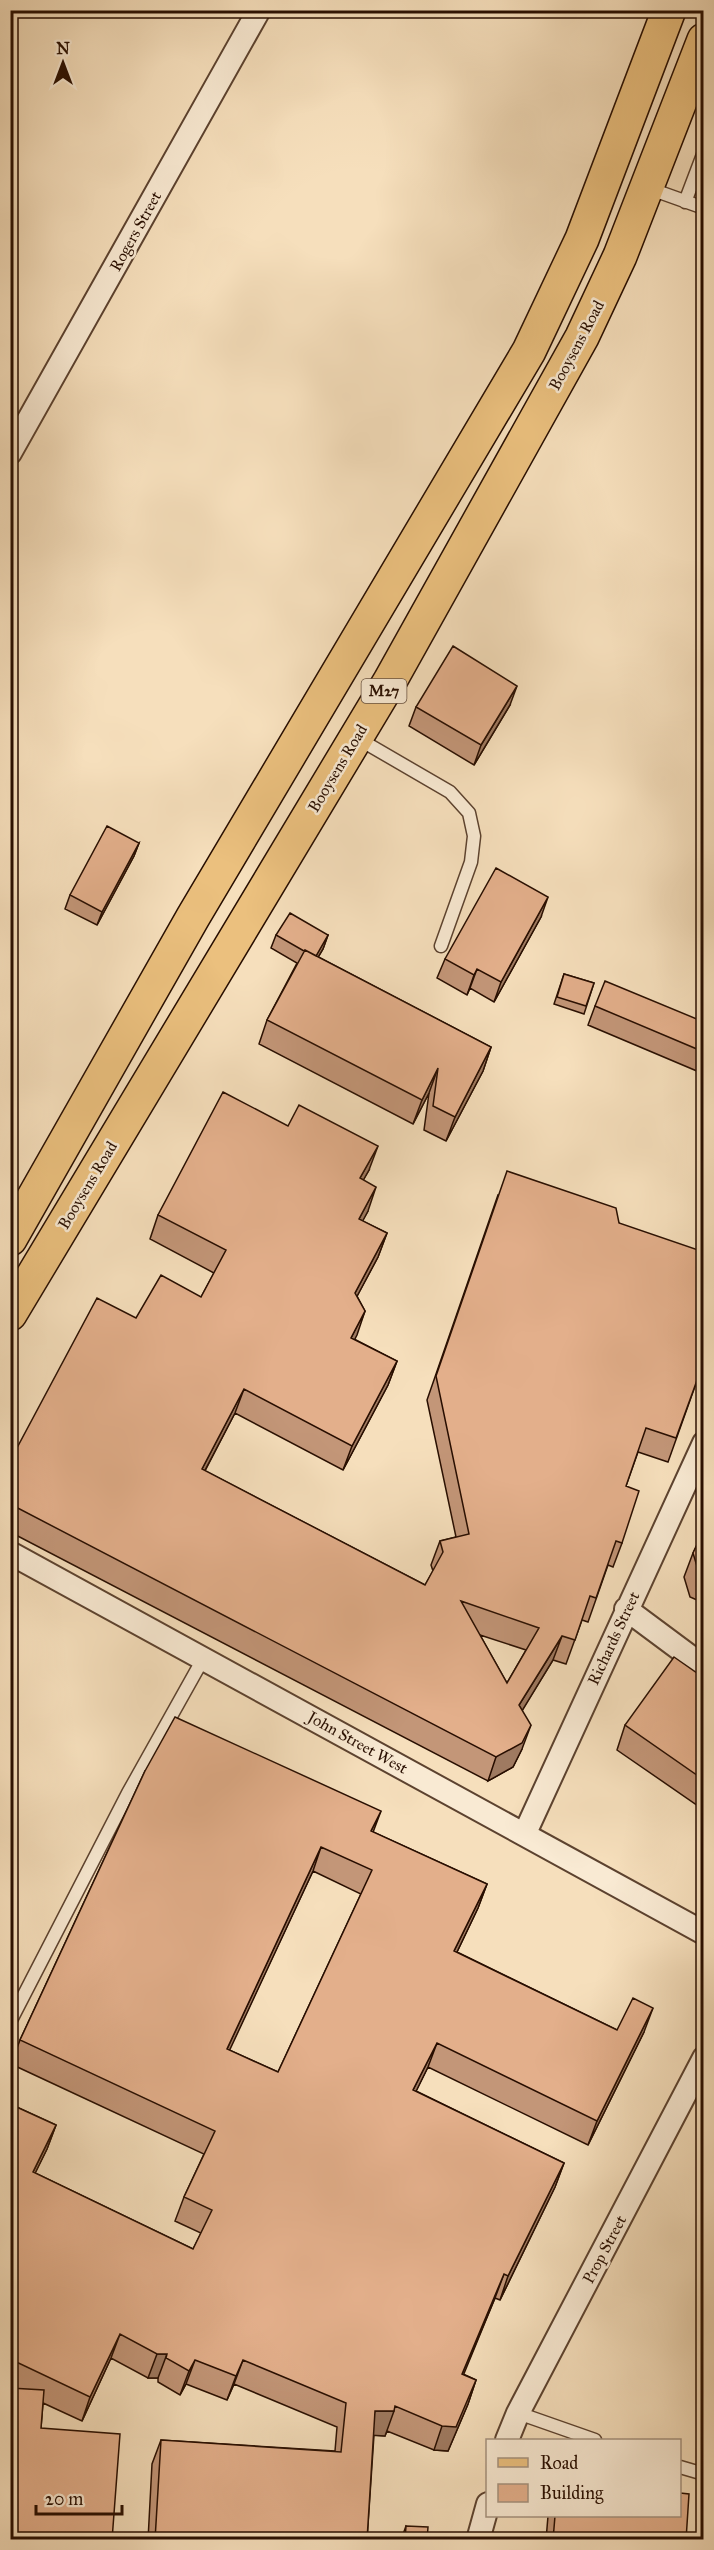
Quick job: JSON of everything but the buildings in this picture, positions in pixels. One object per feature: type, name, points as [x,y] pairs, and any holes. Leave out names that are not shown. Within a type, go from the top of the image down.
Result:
[{"type":"main road","name":"M27","points":[[10,1239],[193,917],[529,351],[582,239],[669,10]]},
{"type":"main road","name":"Booysens Road","points":[[10,1314],[390,681],[582,337],[620,256],[701,52]]},
{"type":"street","name":"Rogers Street","points":[[10,453],[259,10]]},
{"type":"street","name":"Richards Street","points":[[525,1833],[704,1443]]},
{"type":"street","name":"John Street West","points":[[10,1553],[704,1933]]},
{"type":"street","points":[[626,1610],[704,1667]]},
{"type":"street","name":"Prop Street","points":[[507,2439],[518,2413],[704,2058]]},
{"type":"street","points":[[478,2540],[486,2511]]},
{"type":"lane","points":[[685,202],[704,152]]},
{"type":"lane","points":[[646,188],[704,208]]},
{"type":"lane","points":[[356,738],[450,792],[468,813],[474,836],[471,862],[441,946]]},
{"type":"lane","points":[[10,2022],[128,1793],[203,1659]]},
{"type":"lane","points":[[518,2413],[592,2439]]},
{"type":"lane","points":[[681,2467],[704,2474]]}]
